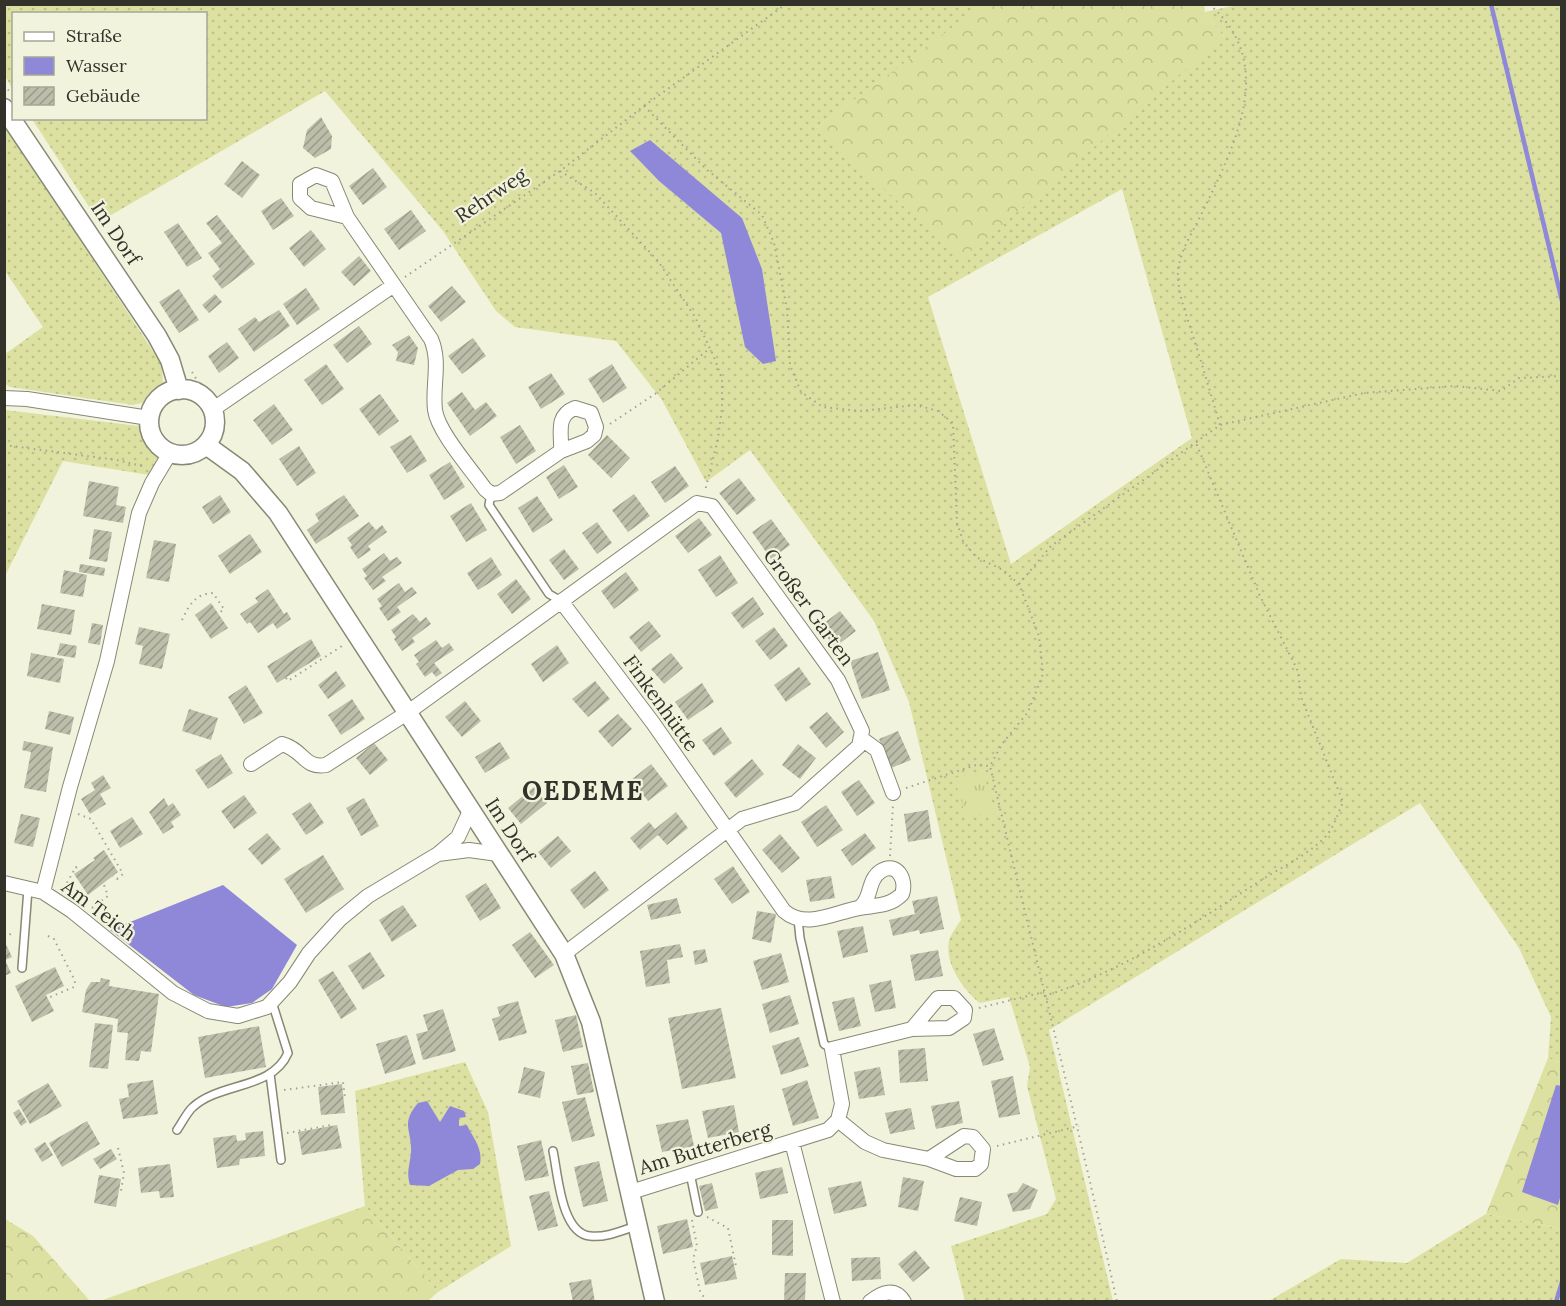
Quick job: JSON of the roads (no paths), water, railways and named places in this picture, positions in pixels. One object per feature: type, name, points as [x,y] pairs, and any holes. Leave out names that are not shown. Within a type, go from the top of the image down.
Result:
[{"type":"street","name":"Im Dorf","points":[[12,120],[157,336],[170,360],[179,390]]},
{"type":"street","points":[[347,217],[435,348],[435,404],[438,420],[491,494],[500,493],[511,487],[561,451],[587,441],[594,435],[596,427],[591,413],[584,408],[567,411],[561,418],[561,451]]},
{"type":"street","points":[[212,410],[394,285]]},
{"type":"street","points":[[179,390],[192,391],[204,398],[212,410],[214,428],[206,445],[195,452],[183,455],[170,453],[154,440],[149,418],[159,399],[179,390]]},
{"type":"street","points":[[4,398],[27,399],[149,418]]},
{"type":"street","name":"Im Dorf","points":[[206,445],[242,471],[259,489],[564,954],[591,1022],[655,1302]]},
{"type":"street","name":"Am Teich","points":[[170,453],[139,513],[107,661],[64,808],[43,892],[80,918],[173,993],[208,1011],[238,1016],[267,1007],[290,982],[309,952],[340,919],[368,896],[438,854],[458,837],[470,811]]},
{"type":"street","name":"Großer Garten","points":[[561,601],[697,503],[712,506],[838,680],[862,730],[862,739]]},
{"type":"street","points":[[251,764],[282,744],[296,747],[306,761],[317,766],[326,765],[406,713],[561,601]]},
{"type":"street","name":"Finkenhütte","points":[[561,601],[728,830],[784,911],[798,919]]},
{"type":"street","points":[[564,954],[728,830],[758,812],[785,808],[795,803],[859,746],[862,739],[877,750],[893,793]]},
{"type":"street","name":"Am Teich","points":[[438,854],[469,850],[498,854]]},
{"type":"street","points":[[798,919],[831,917],[860,907],[888,904],[902,894],[904,881],[901,875],[890,869],[882,870],[872,881],[864,904],[860,907]]},
{"type":"street","points":[[4,883],[43,892]]},
{"type":"street","points":[[912,1029],[938,998],[954,998],[965,1010],[964,1018],[950,1028],[912,1029],[832,1049],[842,1104],[838,1120],[865,1142],[883,1150],[929,1159],[943,1166],[966,1171],[975,1169],[981,1164],[983,1149],[973,1137],[964,1136],[929,1159]]},
{"type":"street","name":"Am Butterberg","points":[[631,1192],[828,1130],[838,1120]]},
{"type":"street","name":"Am Butterberg","points":[[792,1142],[833,1302]]},
{"type":"street","points":[[870,1302],[880,1294],[888,1292],[897,1294],[904,1302]]},
{"type":"lane","points":[[491,494],[489,505],[549,594],[561,601]]},
{"type":"lane","points":[[22,968],[28,889]]},
{"type":"lane","points":[[798,919],[800,938],[824,1044],[832,1049]]},
{"type":"lane","points":[[177,1130],[193,1107],[270,1074],[284,1064],[288,1053],[272,1002]]},
{"type":"lane","points":[[270,1074],[281,1160]]},
{"type":"lane","points":[[553,1151],[566,1212],[576,1231],[589,1236],[602,1236],[638,1226]]},
{"type":"lane","points":[[690,1173],[698,1212]]},
{"type":"water","points":[[650,140],[742,218],[762,269],[776,361],[763,364],[745,347],[721,233],[659,181],[630,151]]},
{"type":"water","points":[[223,885],[297,945],[272,989],[252,1003],[226,1007],[194,995],[110,930]]},
{"type":"water","points":[[1556,1085],[1562,1086],[1562,1191],[1558,1205],[1522,1192]]},
{"type":"water","points":[[427,1101],[440,1122],[450,1106],[464,1111],[466,1117],[459,1118],[459,1126],[467,1125],[479,1148],[480,1164],[473,1169],[458,1170],[429,1186],[410,1185],[408,1172],[411,1152],[409,1116],[418,1103]]},
{"type":"waterway","points":[[1491,4],[1562,301]]},
{"type":"waterway","points":[[1556,1302],[1562,1282]]},
{"type":"district","name":"OEDEME","points":[[583,791]]}]
